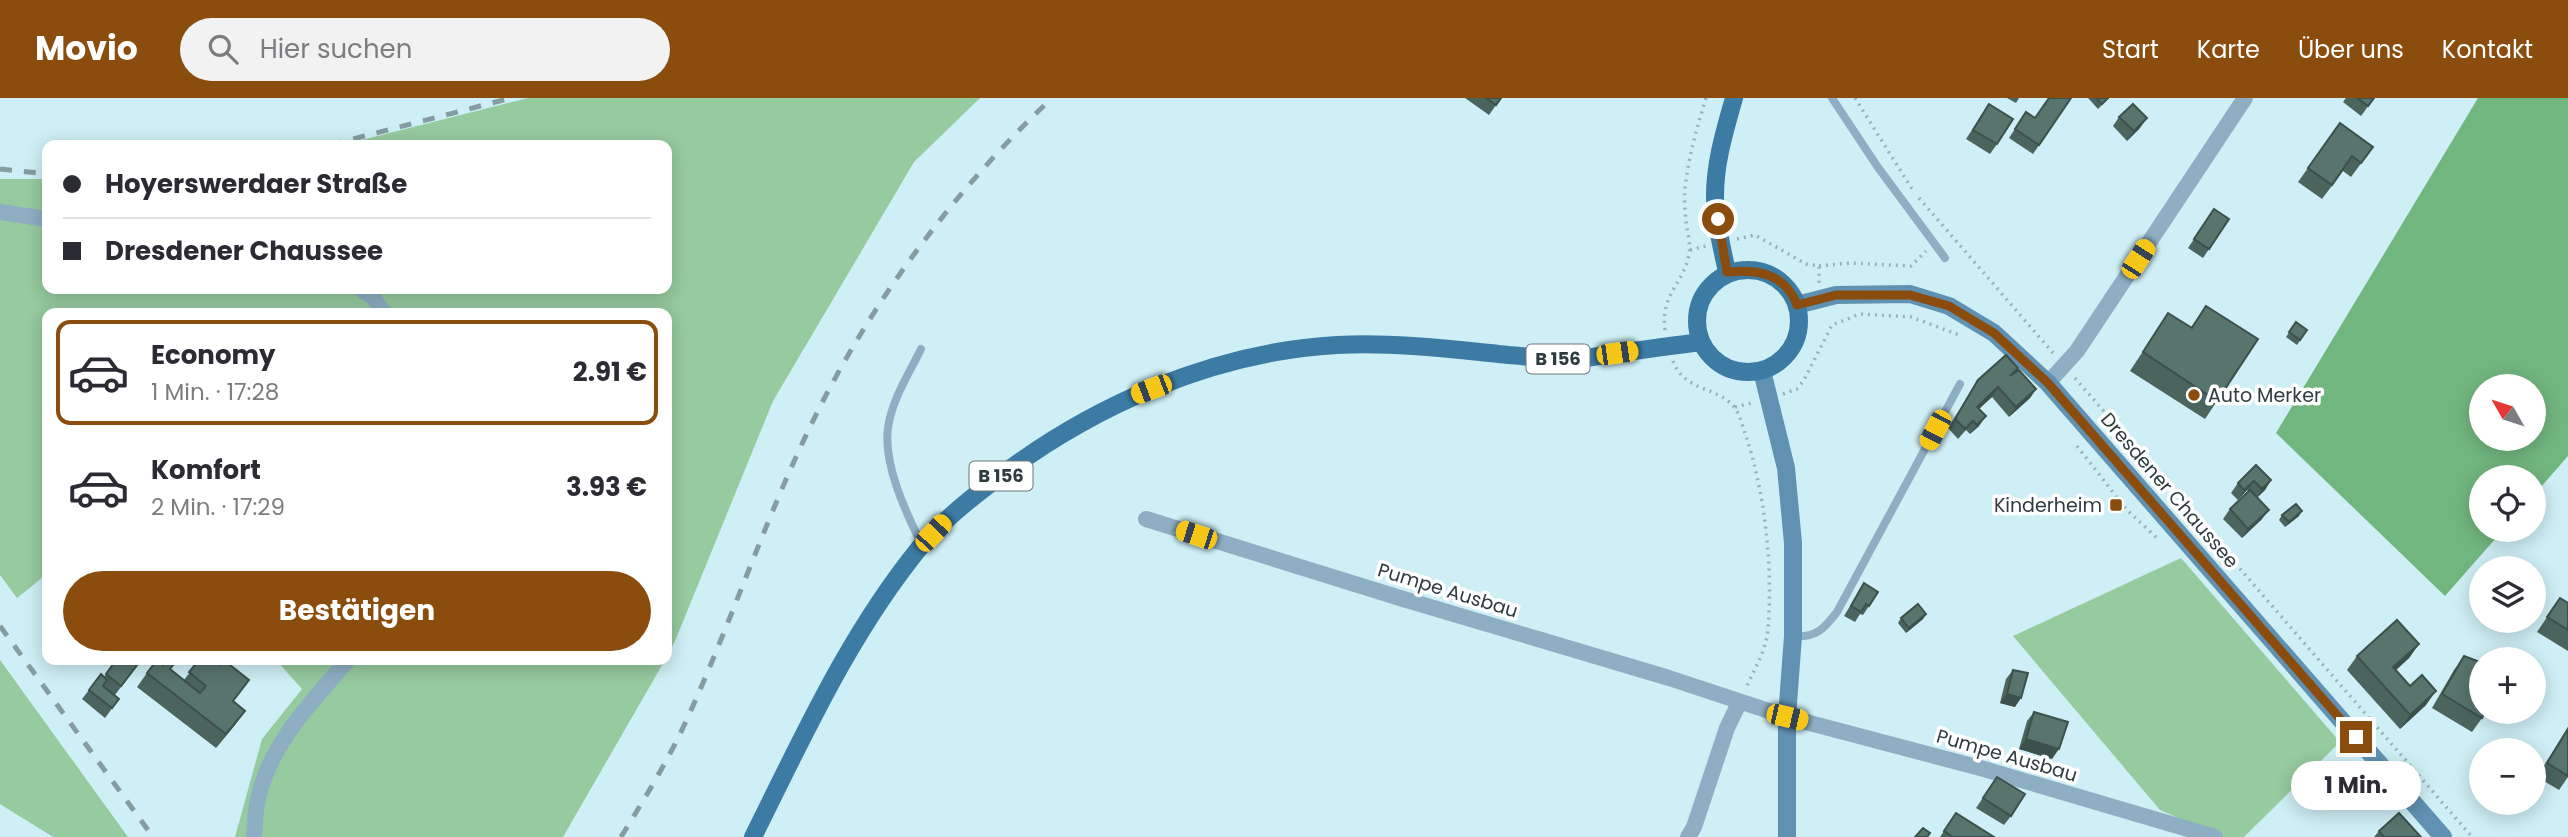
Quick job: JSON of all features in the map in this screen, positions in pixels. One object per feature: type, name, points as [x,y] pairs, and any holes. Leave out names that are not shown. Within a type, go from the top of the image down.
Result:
[{"type":"main road","points":[[1727,272],[1715,196],[1719,152],[1734,98]]},
{"type":"main road","points":[[1750,270],[1770,275],[1787,288],[1797,305],[1798,333],[1790,351],[1776,364],[1762,371],[1742,372],[1724,366],[1712,358],[1701,342],[1697,328],[1703,296],[1714,281],[1727,272],[1750,270]]},
{"type":"main road","name":"B 156","points":[[752,837],[839,666],[871,615],[922,545],[945,521],[1010,468],[1087,418],[1171,381],[1256,356],[1335,345],[1414,345],[1567,360],[1701,342]]},
{"type":"street","points":[[2048,383],[2077,351],[2245,98]]},
{"type":"street","points":[[0,212],[42,218]]},
{"type":"street","points":[[368,294],[381,308]]},
{"type":"street","name":"Dresdener Chaussee","points":[[1797,305],[1836,295],[1910,295],[1949,306],[1994,333],[2048,383],[2443,837]]},
{"type":"street","points":[[1762,371],[1786,468],[1794,542],[1793,636],[1787,717],[1787,837]]},
{"type":"street","name":"Pumpe Ausbau","points":[[1146,519],[1669,678],[1739,703],[1984,769],[2215,837]]},
{"type":"street","points":[[254,837],[258,800],[271,760],[288,731],[344,665]]},
{"type":"street","points":[[1688,837],[1694,827],[1727,728],[1739,703]]},
{"type":"lane","points":[[1832,98],[1877,166],[1945,258]]},
{"type":"lane","points":[[921,349],[898,394],[888,429],[892,471],[904,510],[922,545]]},
{"type":"lane","points":[[1793,636],[1808,637],[1824,630],[1837,612],[1960,384]]},
{"type":"path","points":[[1706,98],[1692,145],[1685,188],[1685,220],[1690,250],[1755,235],[1806,264],[1912,266],[1947,230]]},
{"type":"path","points":[[1855,98],[1918,197],[2472,837]]},
{"type":"path","points":[[1819,266],[1818,280],[1832,325]]},
{"type":"path","points":[[1739,703],[1763,655],[1768,630],[1768,554],[1762,493],[1735,407],[1797,390],[1832,325],[1860,314],[1911,317],[1967,338]]},
{"type":"path","points":[[2071,438],[2126,509],[2162,542]]},
{"type":"green space","points":[[528,98],[980,98],[914,162],[773,401],[672,647],[672,308],[42,308],[42,578],[17,598],[0,575],[0,179],[42,179],[42,294],[672,294],[672,140],[362,140]]},
{"type":"green space","points":[[2478,98],[2568,98],[2568,456],[2546,481],[2546,465],[2469,465],[2469,542],[2492,542],[2480,556],[2469,556],[2469,569],[2445,596],[2276,433]]},
{"type":"green space","points":[[2181,558],[2340,742],[2244,837],[2222,837],[2160,810],[2013,636]]},
{"type":"green space","points":[[0,660],[128,837],[53,837],[0,804]]},
{"type":"green space","points":[[280,665],[662,665],[563,837],[235,837],[262,739],[302,689]]},
{"type":"building","points":[[1486,98],[1501,98],[1496,105]]},
{"type":"building","points":[[2049,98],[2071,98],[2039,145],[2015,129],[2026,112],[2035,118]]},
{"type":"building","points":[[2096,98],[2108,98],[2102,104]]},
{"type":"building","points":[[2357,98],[2374,98],[2368,106]]},
{"type":"building","points":[[1989,104],[2013,119],[1997,144],[1973,130]]},
{"type":"building","points":[[2133,104],[2147,118],[2134,131],[2119,117]]},
{"type":"building","points":[[2340,123],[2373,147],[2361,163],[2352,156],[2332,185],[2308,168]]},
{"type":"building","points":[[2214,209],[2229,219],[2209,249],[2194,239]]},
{"type":"building","name":"Auto Merker","points":[[2206,306],[2258,339],[2217,401],[2143,352],[2168,313],[2192,328]]},
{"type":"building","points":[[2296,322],[2307,330],[2300,340],[2289,332]]},
{"type":"building","points":[[2006,355],[2018,368],[2010,376],[2019,370],[2036,389],[2016,407],[1998,387],[1977,407],[1986,416],[1977,425],[1973,421],[1965,429],[1955,419],[1978,380]]},
{"type":"building","points":[[2256,465],[2271,480],[2262,489],[2254,481],[2244,490],[2238,483]]},
{"type":"building","points":[[2250,490],[2269,510],[2248,529],[2230,509]]},
{"type":"building","points":[[2296,504],[2302,511],[2289,522],[2282,515]]},
{"type":"building","points":[[1864,583],[1878,592],[1869,606],[1866,604],[1861,612],[1851,606]]},
{"type":"building","points":[[2560,598],[2568,603],[2568,630],[2547,617]]},
{"type":"building","points":[[1918,604],[1926,614],[1909,628],[1901,618]]},
{"type":"building","points":[[2397,620],[2419,644],[2393,667],[2410,686],[2422,675],[2436,691],[2410,715],[2357,656]]},
{"type":"building","points":[[2464,656],[2469,658],[2469,710],[2442,694]]},
{"type":"building","points":[[112,665],[137,665],[121,686],[106,674]]},
{"type":"building","points":[[153,665],[173,665],[170,669],[200,693],[206,686],[189,672],[195,665],[230,665],[249,680],[233,701],[245,711],[226,734],[147,673]]},
{"type":"building","points":[[2013,670],[2028,673],[2021,698],[2007,694]]},
{"type":"building","points":[[101,674],[107,680],[103,686],[119,699],[112,708],[89,690]]},
{"type":"building","points":[[2034,712],[2068,722],[2059,749],[2026,739]]},
{"type":"building","points":[[2568,729],[2568,776],[2547,763]]},
{"type":"building","points":[[1997,777],[2025,794],[2011,816],[1983,798]]},
{"type":"building","points":[[1956,813],[1994,837],[1953,837],[1944,831]]},
{"type":"building","points":[[2399,813],[2421,837],[2384,837],[2379,831]]},
{"type":"building","points":[[1923,828],[1930,833],[1927,837],[1915,837]]},
{"type":"railway","points":[[349,140],[511,98]]},
{"type":"railway","points":[[621,837],[681,733],[793,464],[832,383],[858,338],[947,211],[1052,98]]},
{"type":"railway","points":[[0,169],[42,173]]},
{"type":"railway","points":[[0,626],[153,837]]},
{"type":"place","name":"Auto Merker","points":[[2194,395]]},
{"type":"place","name":"Kinderheim","points":[[2116,505]]},
{"type":"route","points":[[1718,219],[1727,272],[1750,270],[1770,275],[1787,288],[1797,305],[1836,295],[1910,295],[1949,306],[1994,333],[2048,383],[2356,737]]}]
